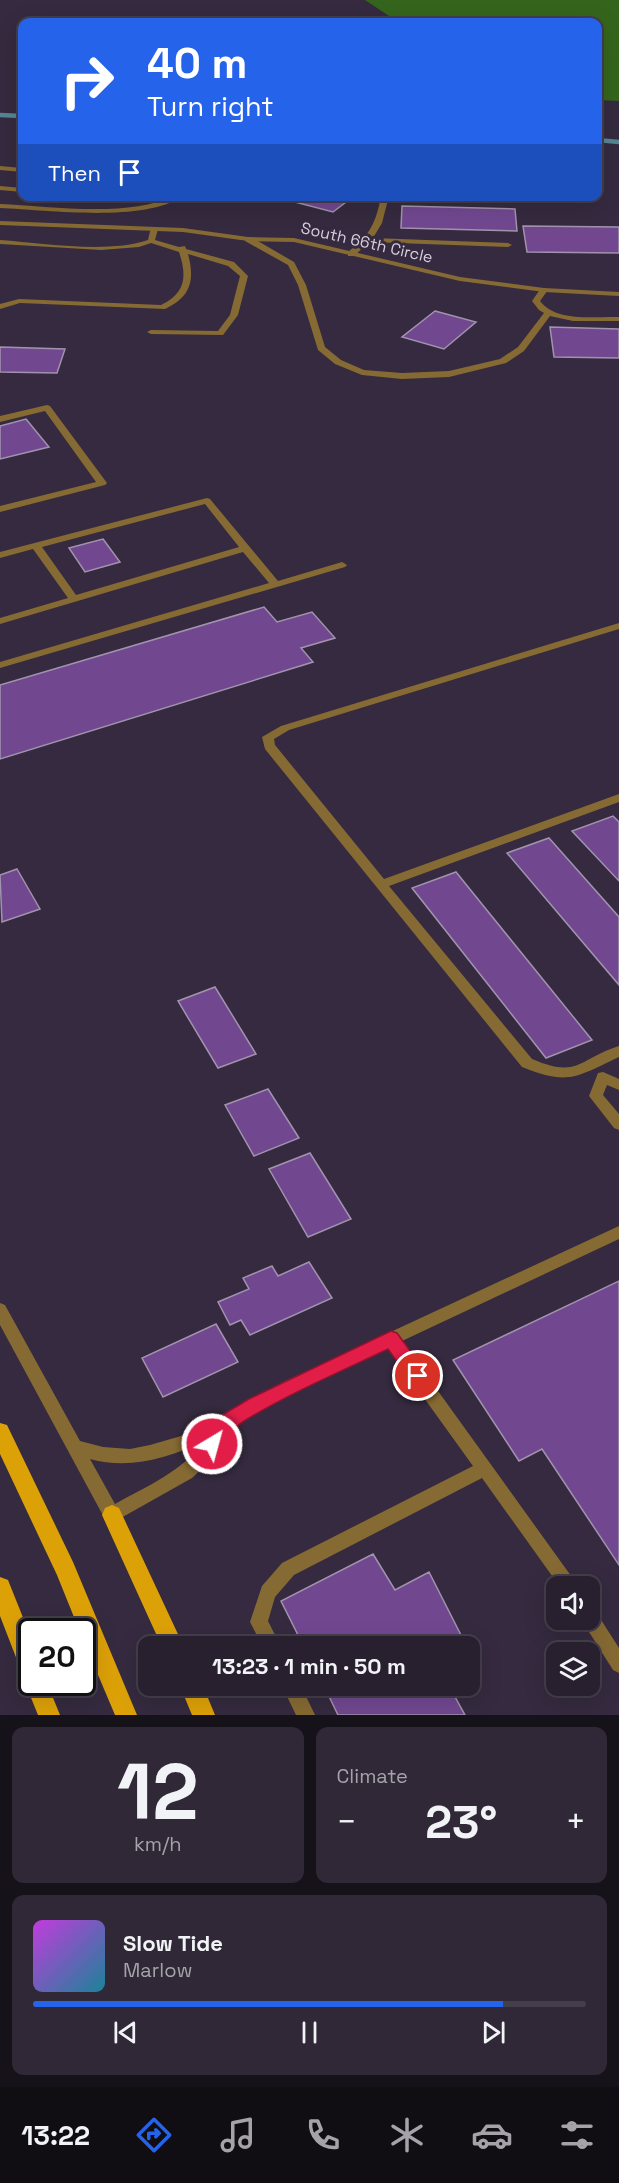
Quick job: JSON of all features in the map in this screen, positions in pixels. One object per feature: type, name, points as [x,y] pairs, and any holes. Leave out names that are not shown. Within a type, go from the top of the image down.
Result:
[{"type":"main road","points":[[0,1432],[65,1569],[126,1715]]},
{"type":"main road","points":[[112,1515],[168,1636]]},
{"type":"main road","points":[[0,1588],[18,1634]]},
{"type":"main road","points":[[41,1696],[49,1715]]},
{"type":"main road","points":[[195,1696],[204,1715]]},
{"type":"street","points":[[0,168],[18,170]]},
{"type":"street","points":[[0,188],[18,190]]},
{"type":"street","points":[[0,206],[140,208],[164,206],[173,201]]},
{"type":"street","points":[[351,254],[370,240],[385,201]]},
{"type":"street","name":"South 66th Circle","points":[[0,223],[183,230],[248,239],[294,240],[460,279],[544,290],[619,294]]},
{"type":"street","points":[[151,241],[154,229]]},
{"type":"street","points":[[248,239],[291,264],[302,285],[321,348],[338,362],[362,372],[402,376],[449,374],[503,361],[521,349],[547,314]]},
{"type":"street","points":[[370,240],[508,245]]},
{"type":"street","points":[[0,242],[111,247],[143,245],[151,241],[231,264],[243,276],[234,315],[220,333],[151,332]]},
{"type":"street","points":[[0,307],[19,302],[162,307],[175,302],[187,284],[188,265],[182,249]]},
{"type":"street","points":[[544,290],[536,301],[539,309],[547,314],[619,319]]},
{"type":"street","points":[[0,419],[47,408],[102,483],[0,509]]},
{"type":"street","points":[[0,555],[207,501],[275,584]]},
{"type":"street","points":[[36,546],[74,599]]},
{"type":"street","points":[[0,621],[246,548]]},
{"type":"street","points":[[0,665],[342,565]]},
{"type":"street","points":[[619,626],[285,728],[268,737],[269,746],[527,1063],[551,1074],[570,1076],[619,1051]]},
{"type":"street","points":[[381,884],[619,798]]},
{"type":"street","points":[[593,1063],[603,1077],[619,1085]]},
{"type":"street","points":[[603,1077],[596,1096],[619,1124]]},
{"type":"street","points":[[75,1447],[118,1458],[170,1447],[230,1420],[286,1388],[619,1233]]},
{"type":"street","points":[[0,1310],[112,1515],[186,1473],[200,1460],[230,1420]]},
{"type":"street","points":[[391,1339],[562,1576]]},
{"type":"street","points":[[267,1636],[260,1622],[268,1592],[288,1569],[484,1469]]},
{"type":"street","points":[[598,1630],[619,1664]]},
{"type":"street","points":[[296,1696],[306,1715]]},
{"type":"green space","points":[[365,0],[619,0],[619,101],[602,100],[602,18],[392,18]]},
{"type":"building","points":[[291,201],[347,201],[333,212]]},
{"type":"building","points":[[402,206],[515,209],[517,231],[401,228]]},
{"type":"building","points":[[523,226],[619,227],[619,253],[527,252]]},
{"type":"building","points":[[435,311],[476,322],[444,349],[402,337]]},
{"type":"building","points":[[550,327],[619,329],[619,358],[554,357]]},
{"type":"building","points":[[0,347],[65,349],[57,373],[0,372]]},
{"type":"building","points":[[26,419],[49,447],[0,459],[0,426]]},
{"type":"building","points":[[103,539],[120,562],[85,572],[69,548]]},
{"type":"building","points":[[264,607],[277,622],[312,612],[335,638],[301,648],[313,662],[0,759],[0,685]]},
{"type":"building","points":[[613,816],[619,822],[619,881],[572,831]]},
{"type":"building","points":[[549,838],[619,917],[619,985],[507,853]]},
{"type":"building","points":[[17,869],[40,909],[2,922],[0,875]]},
{"type":"building","points":[[456,872],[592,1040],[546,1058],[412,888]]},
{"type":"building","points":[[215,987],[256,1054],[218,1068],[178,1001]]},
{"type":"building","points":[[268,1089],[299,1138],[254,1156],[225,1105]]},
{"type":"building","points":[[310,1153],[351,1219],[308,1237],[269,1169]]},
{"type":"building","points":[[309,1262],[332,1298],[250,1335],[241,1320],[230,1325],[218,1302],[249,1289],[243,1278],[272,1266],[278,1276]]},
{"type":"building","points":[[619,1281],[619,1565],[542,1449],[519,1461],[453,1360]]},
{"type":"building","points":[[216,1324],[238,1362],[163,1397],[142,1358]]},
{"type":"building","points":[[373,1554],[395,1590],[429,1572],[461,1636],[298,1636],[281,1601]]},
{"type":"building","points":[[329,1696],[455,1696],[465,1715],[338,1715]]},
{"type":"waterway","points":[[0,115],[18,116]]},
{"type":"waterway","points":[[602,140],[619,142]]},
{"type":"route","points":[[212,1444],[230,1420],[255,1405],[391,1339],[418,1376]]}]
